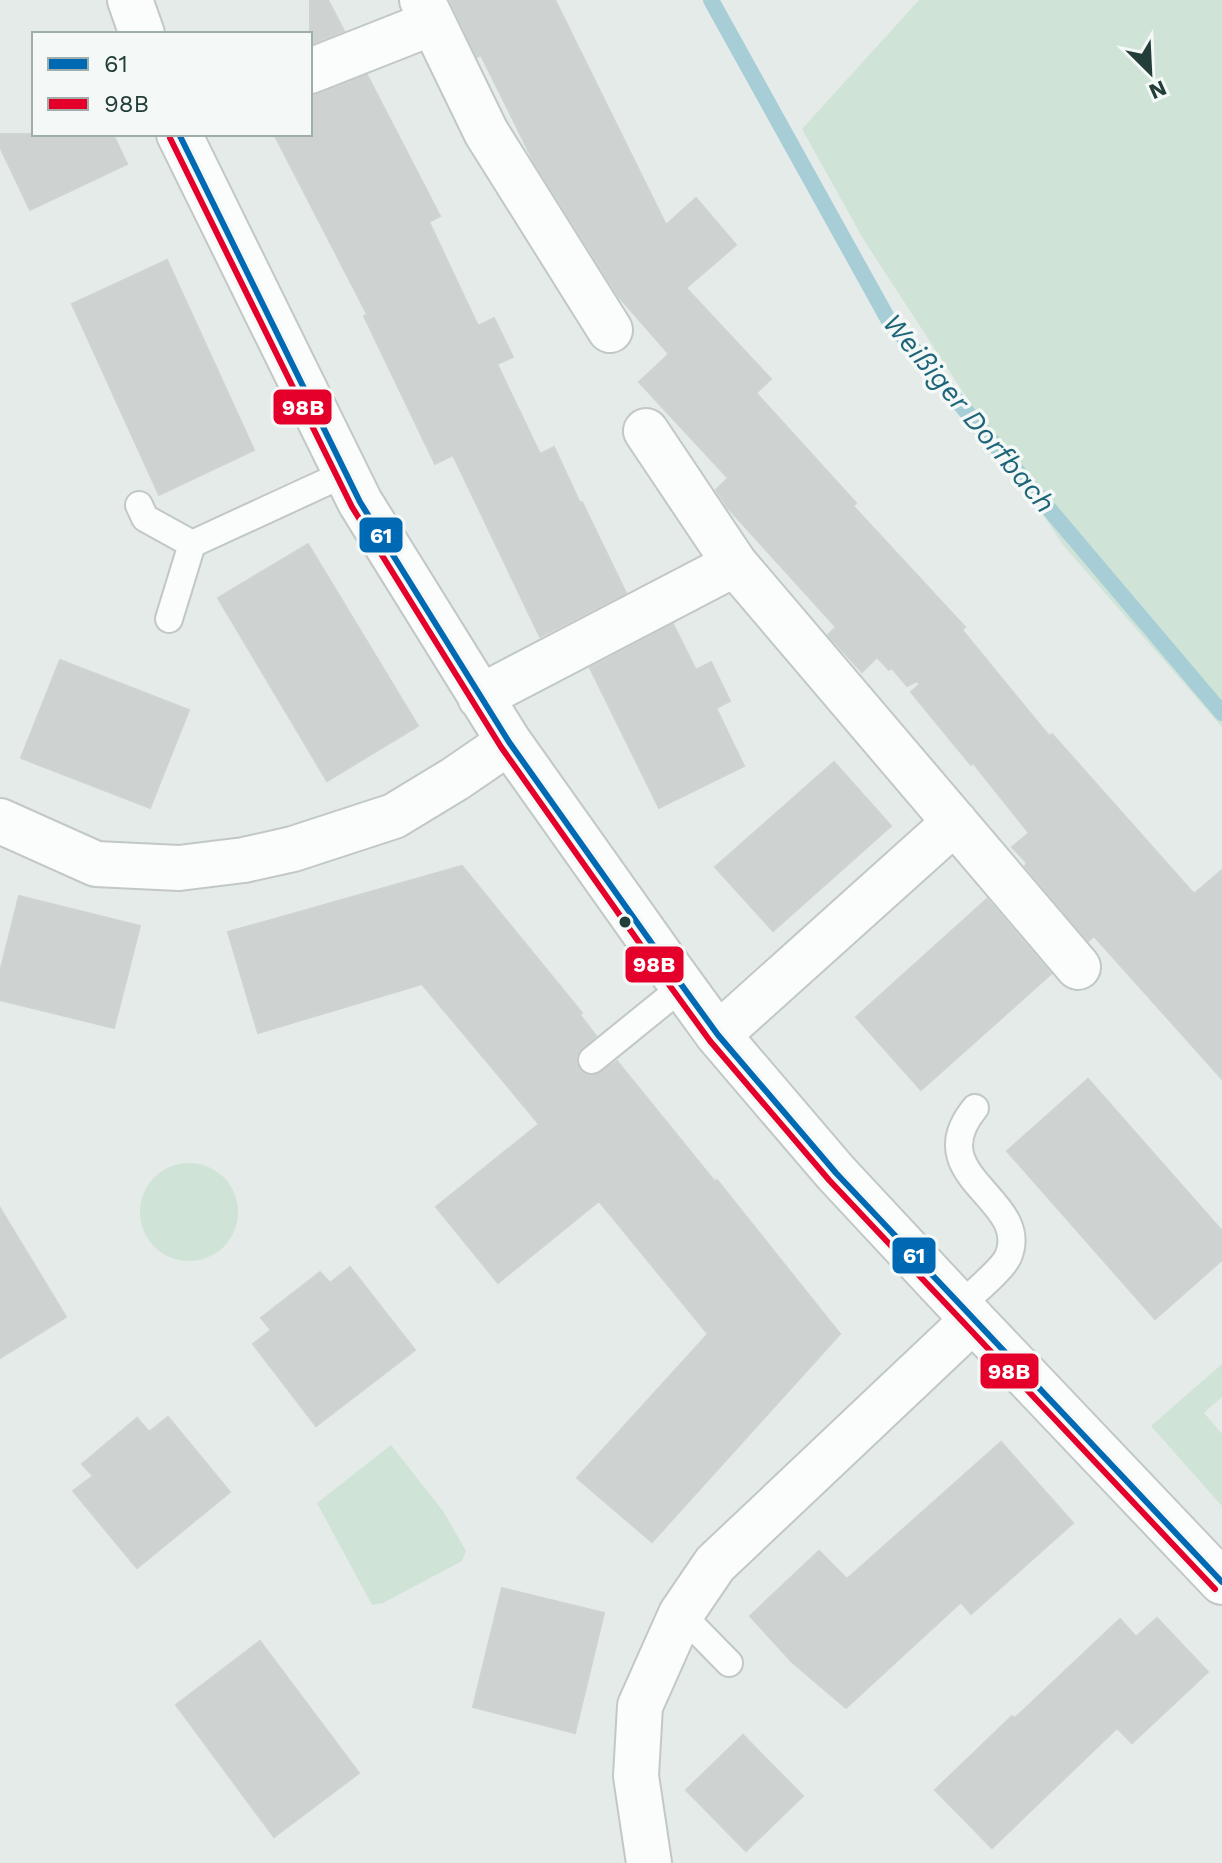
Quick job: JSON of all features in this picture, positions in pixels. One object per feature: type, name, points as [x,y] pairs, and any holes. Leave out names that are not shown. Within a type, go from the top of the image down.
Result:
[{"type":"street","points":[[130,0],[141,32]]},
{"type":"street","points":[[312,70],[427,11],[486,132],[610,330]]},
{"type":"street","points":[[180,136],[360,502],[509,742],[682,987],[718,1035],[836,1173],[1222,1582]]},
{"type":"street","points":[[646,431],[735,564],[1078,967]]},
{"type":"street","points":[[480,697],[735,564]]},
{"type":"street","points":[[0,821],[96,864],[179,868],[244,860],[293,849],[394,816],[509,742]]},
{"type":"street","points":[[718,1035],[955,822]]},
{"type":"street","points":[[649,1863],[636,1776],[640,1706],[681,1614],[715,1564],[966,1313]]},
{"type":"lane","points":[[169,619],[192,544],[346,473]]},
{"type":"lane","points":[[139,505],[145,518],[192,544]]},
{"type":"lane","points":[[592,1060],[682,987]]},
{"type":"lane","points":[[966,1313],[1007,1260],[1012,1234],[1007,1222],[967,1172],[961,1159],[960,1132],[975,1108]]},
{"type":"lane","points":[[681,1614],[729,1663]]},
{"type":"green space","points":[[919,0],[1222,0],[1222,727],[1063,545],[865,242],[802,129]]},
{"type":"green space","points":[[189,1163],[208,1167],[224,1177],[234,1193],[238,1212],[234,1231],[224,1247],[208,1257],[189,1261],[170,1257],[154,1247],[144,1231],[140,1212],[144,1193],[154,1177],[170,1167]]},
{"type":"green space","points":[[1222,1364],[1222,1397],[1204,1413],[1222,1434],[1222,1506],[1151,1426]]},
{"type":"green space","points":[[391,1445],[443,1511],[466,1551],[462,1561],[383,1603],[372,1605],[317,1503]]},
{"type":"building","points":[[310,0],[328,0],[344,31],[312,43]]},
{"type":"building","points":[[450,0],[555,0],[666,225],[696,198],[736,245],[686,288],[771,379],[756,393],[856,503],[853,506],[965,627],[962,630],[1049,736],[1052,734],[1194,894],[1222,870],[1222,1079],[1094,936],[1088,941],[1025,866],[1027,863],[1012,847],[1029,833],[911,692],[920,684],[917,681],[907,686],[892,668],[889,670],[877,657],[862,672],[828,635],[836,627],[728,508],[716,490],[728,478],[639,382],[669,354],[619,297],[534,162]]},
{"type":"building","points":[[367,75],[440,216],[429,222],[478,326],[494,318],[513,357],[497,364],[540,454],[554,447],[626,593],[540,637],[453,455],[435,464],[364,316],[367,314],[275,136],[312,136],[312,95]]},
{"type":"building","points":[[0,134],[114,136],[127,164],[30,210],[0,147]]},
{"type":"building","points":[[167,260],[254,450],[159,495],[72,304]]},
{"type":"building","points":[[308,544],[418,726],[327,781],[218,598]]},
{"type":"building","points":[[673,624],[696,670],[711,662],[730,701],[716,708],[744,766],[659,808],[590,668]]},
{"type":"building","points":[[60,660],[189,710],[150,808],[21,758]]},
{"type":"building","points":[[834,762],[891,826],[773,931],[715,867]]},
{"type":"building","points":[[462,866],[582,1013],[580,1015],[596,1036],[577,1054],[579,1069],[595,1076],[617,1061],[840,1334],[652,1542],[577,1478],[708,1334],[599,1201],[498,1283],[436,1207],[539,1124],[422,984],[258,1033],[228,932]]},
{"type":"building","points":[[19,896],[140,926],[114,1028],[0,1000],[0,972]]},
{"type":"building","points":[[987,899],[1051,974],[921,1090],[856,1017]]},
{"type":"building","points":[[1088,1079],[1222,1231],[1222,1260],[1155,1319],[1007,1151]]},
{"type":"building","points":[[0,1208],[66,1317],[0,1358]]},
{"type":"building","points":[[350,1267],[415,1350],[316,1426],[253,1344],[271,1330],[261,1318],[320,1272],[330,1283]]},
{"type":"building","points":[[168,1417],[230,1492],[137,1568],[73,1491],[93,1476],[82,1464],[137,1418],[149,1432]]},
{"type":"building","points":[[1001,1442],[1073,1523],[971,1614],[961,1602],[846,1708],[792,1662],[750,1616],[819,1551],[847,1579]]},
{"type":"building","points":[[502,1588],[604,1613],[575,1733],[473,1707]]},
{"type":"building","points":[[1157,1618],[1208,1672],[1132,1743],[1117,1728],[992,1848],[935,1790],[1120,1619],[1136,1637]]},
{"type":"building","points":[[260,1641],[359,1773],[274,1837],[176,1705]]},
{"type":"building","points":[[743,1735],[803,1796],[746,1851],[686,1790]]},
{"type":"waterway","name":"Weißiger Dorfbach","points":[[711,0],[888,319],[1222,713]]},
{"type":"transit line","name":"61","points":[[180,136],[360,502],[509,742],[670,969],[718,1035],[836,1173],[1222,1582]]},
{"type":"transit line","name":"98B","points":[[170,138],[352,507],[501,747],[662,975],[710,1041],[829,1180],[1215,1589]]}]
